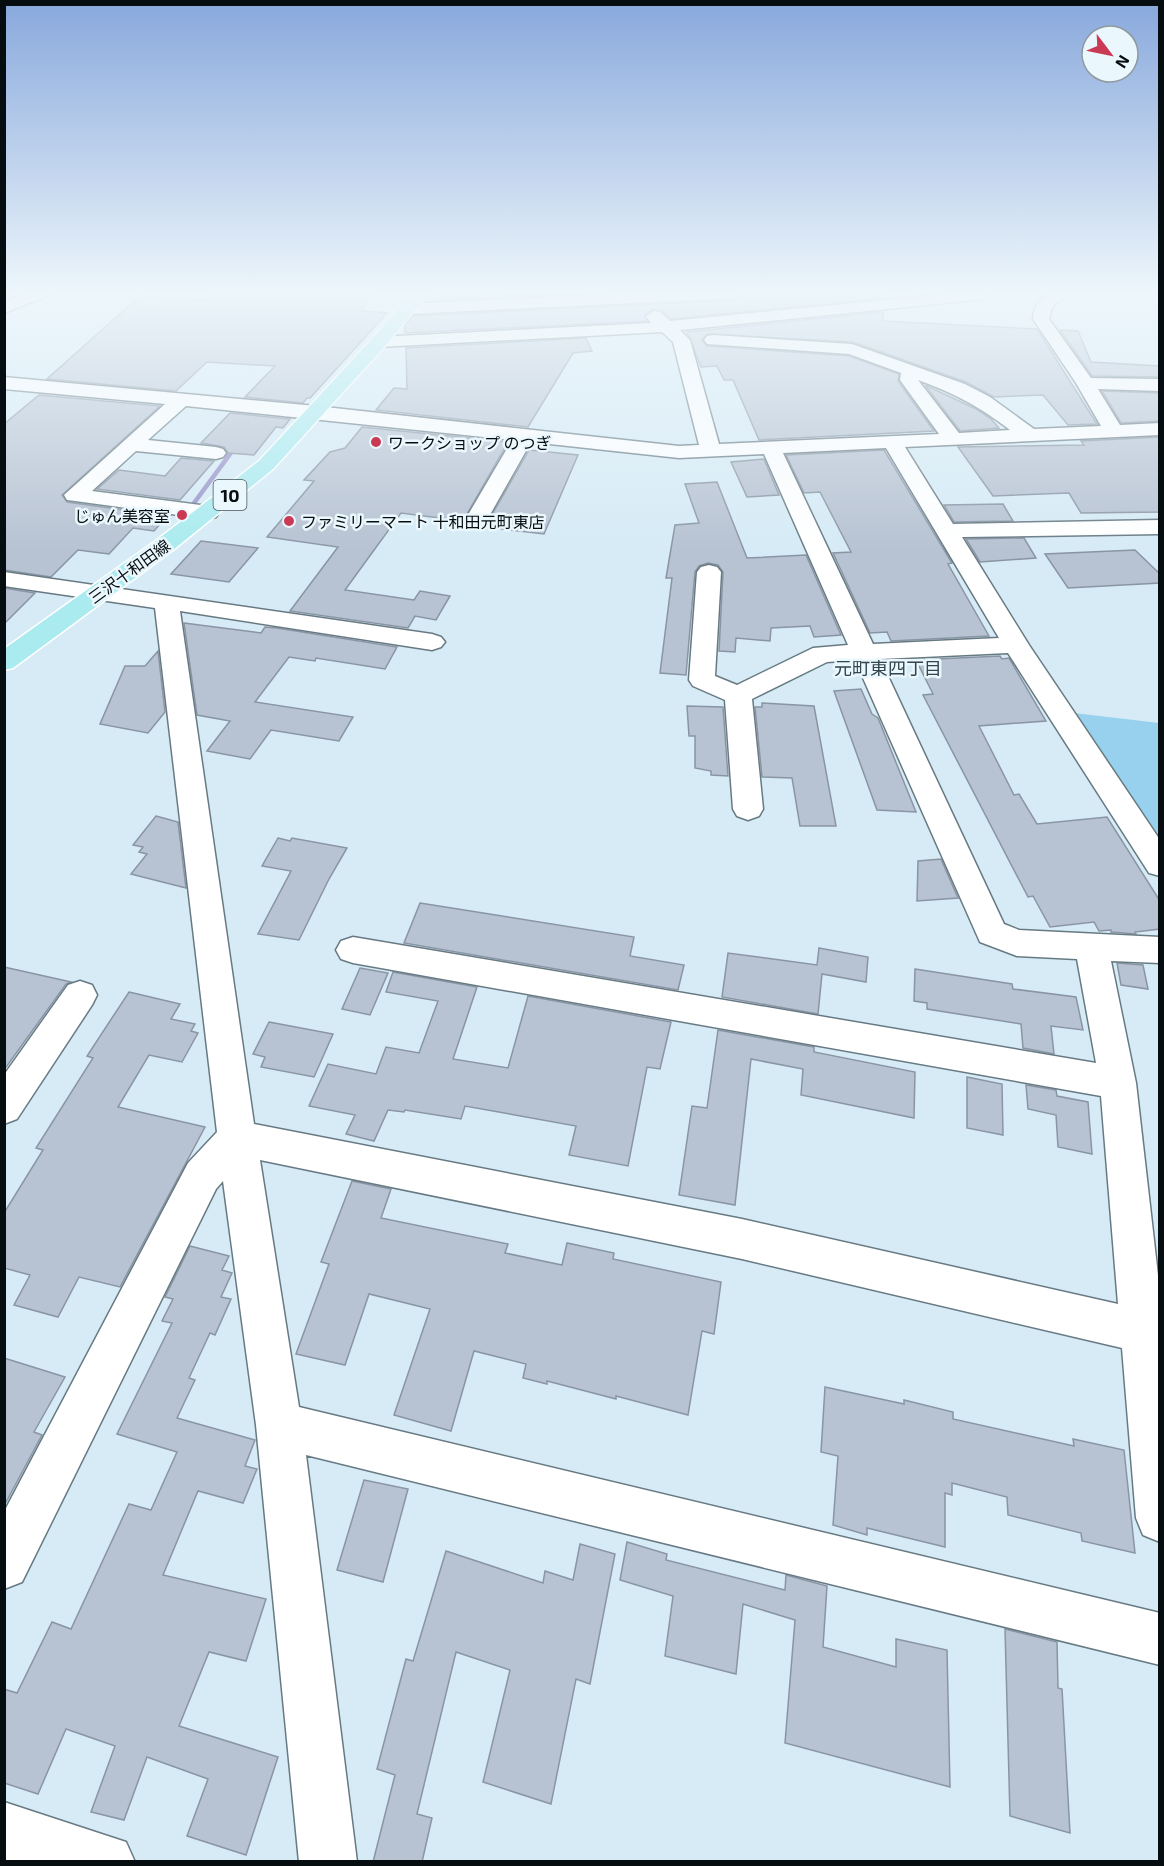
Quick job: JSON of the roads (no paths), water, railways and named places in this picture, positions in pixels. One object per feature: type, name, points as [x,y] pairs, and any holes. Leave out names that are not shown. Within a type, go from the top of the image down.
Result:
[{"type":"main road","name":"三沢十和田線","points":[[4,662],[208,512],[266,465],[347,378]]},
{"type":"street","points":[[691,378],[711,451]]},
{"type":"street","points":[[910,378],[954,440]]},
{"type":"street","points":[[933,378],[983,401],[1031,436]]},
{"type":"street","points":[[1082,378],[1114,431]]},
{"type":"street","points":[[4,383],[316,412],[679,452],[1160,429]]},
{"type":"street","points":[[1085,383],[1160,384]]},
{"type":"street","points":[[182,399],[75,495],[208,512]]},
{"type":"street","points":[[476,520],[525,435]]},
{"type":"street","points":[[892,442],[1016,645],[1160,865]]},
{"type":"street","points":[[132,444],[216,453]]},
{"type":"street","points":[[771,448],[992,933],[1017,943],[1160,950]]},
{"type":"street","points":[[945,531],[1160,527]]},
{"type":"street","points":[[709,572],[702,680],[738,695],[822,654],[1016,645]]},
{"type":"street","points":[[4,579],[432,642]]},
{"type":"street","points":[[166,602],[237,1138],[279,1425],[328,1862]]},
{"type":"street","points":[[738,695],[748,809]]},
{"type":"street","points":[[1091,946],[1118,1083],[1160,1518]]},
{"type":"street","points":[[353,950],[1118,1083]]},
{"type":"street","points":[[4,1107],[80,995]]},
{"type":"street","points":[[237,1138],[742,1239],[1142,1330]]},
{"type":"street","points":[[4,1564],[202,1176],[237,1138]]},
{"type":"street","points":[[279,1425],[1160,1639]]},
{"type":"street","points":[[12,1842],[106,1862]]},
{"type":"waterway","points":[[194,503],[238,443]]},
{"type":"place","name":"ワークショップ のつぎ","points":[[376,442]]},
{"type":"place","name":"じゅん美容室","points":[[182,515]]},
{"type":"place","name":"ファミリーマート 十和田元町東店","points":[[289,521]]},
{"type":"district","name":"元町東四丁目","points":[[888,668]]}]
